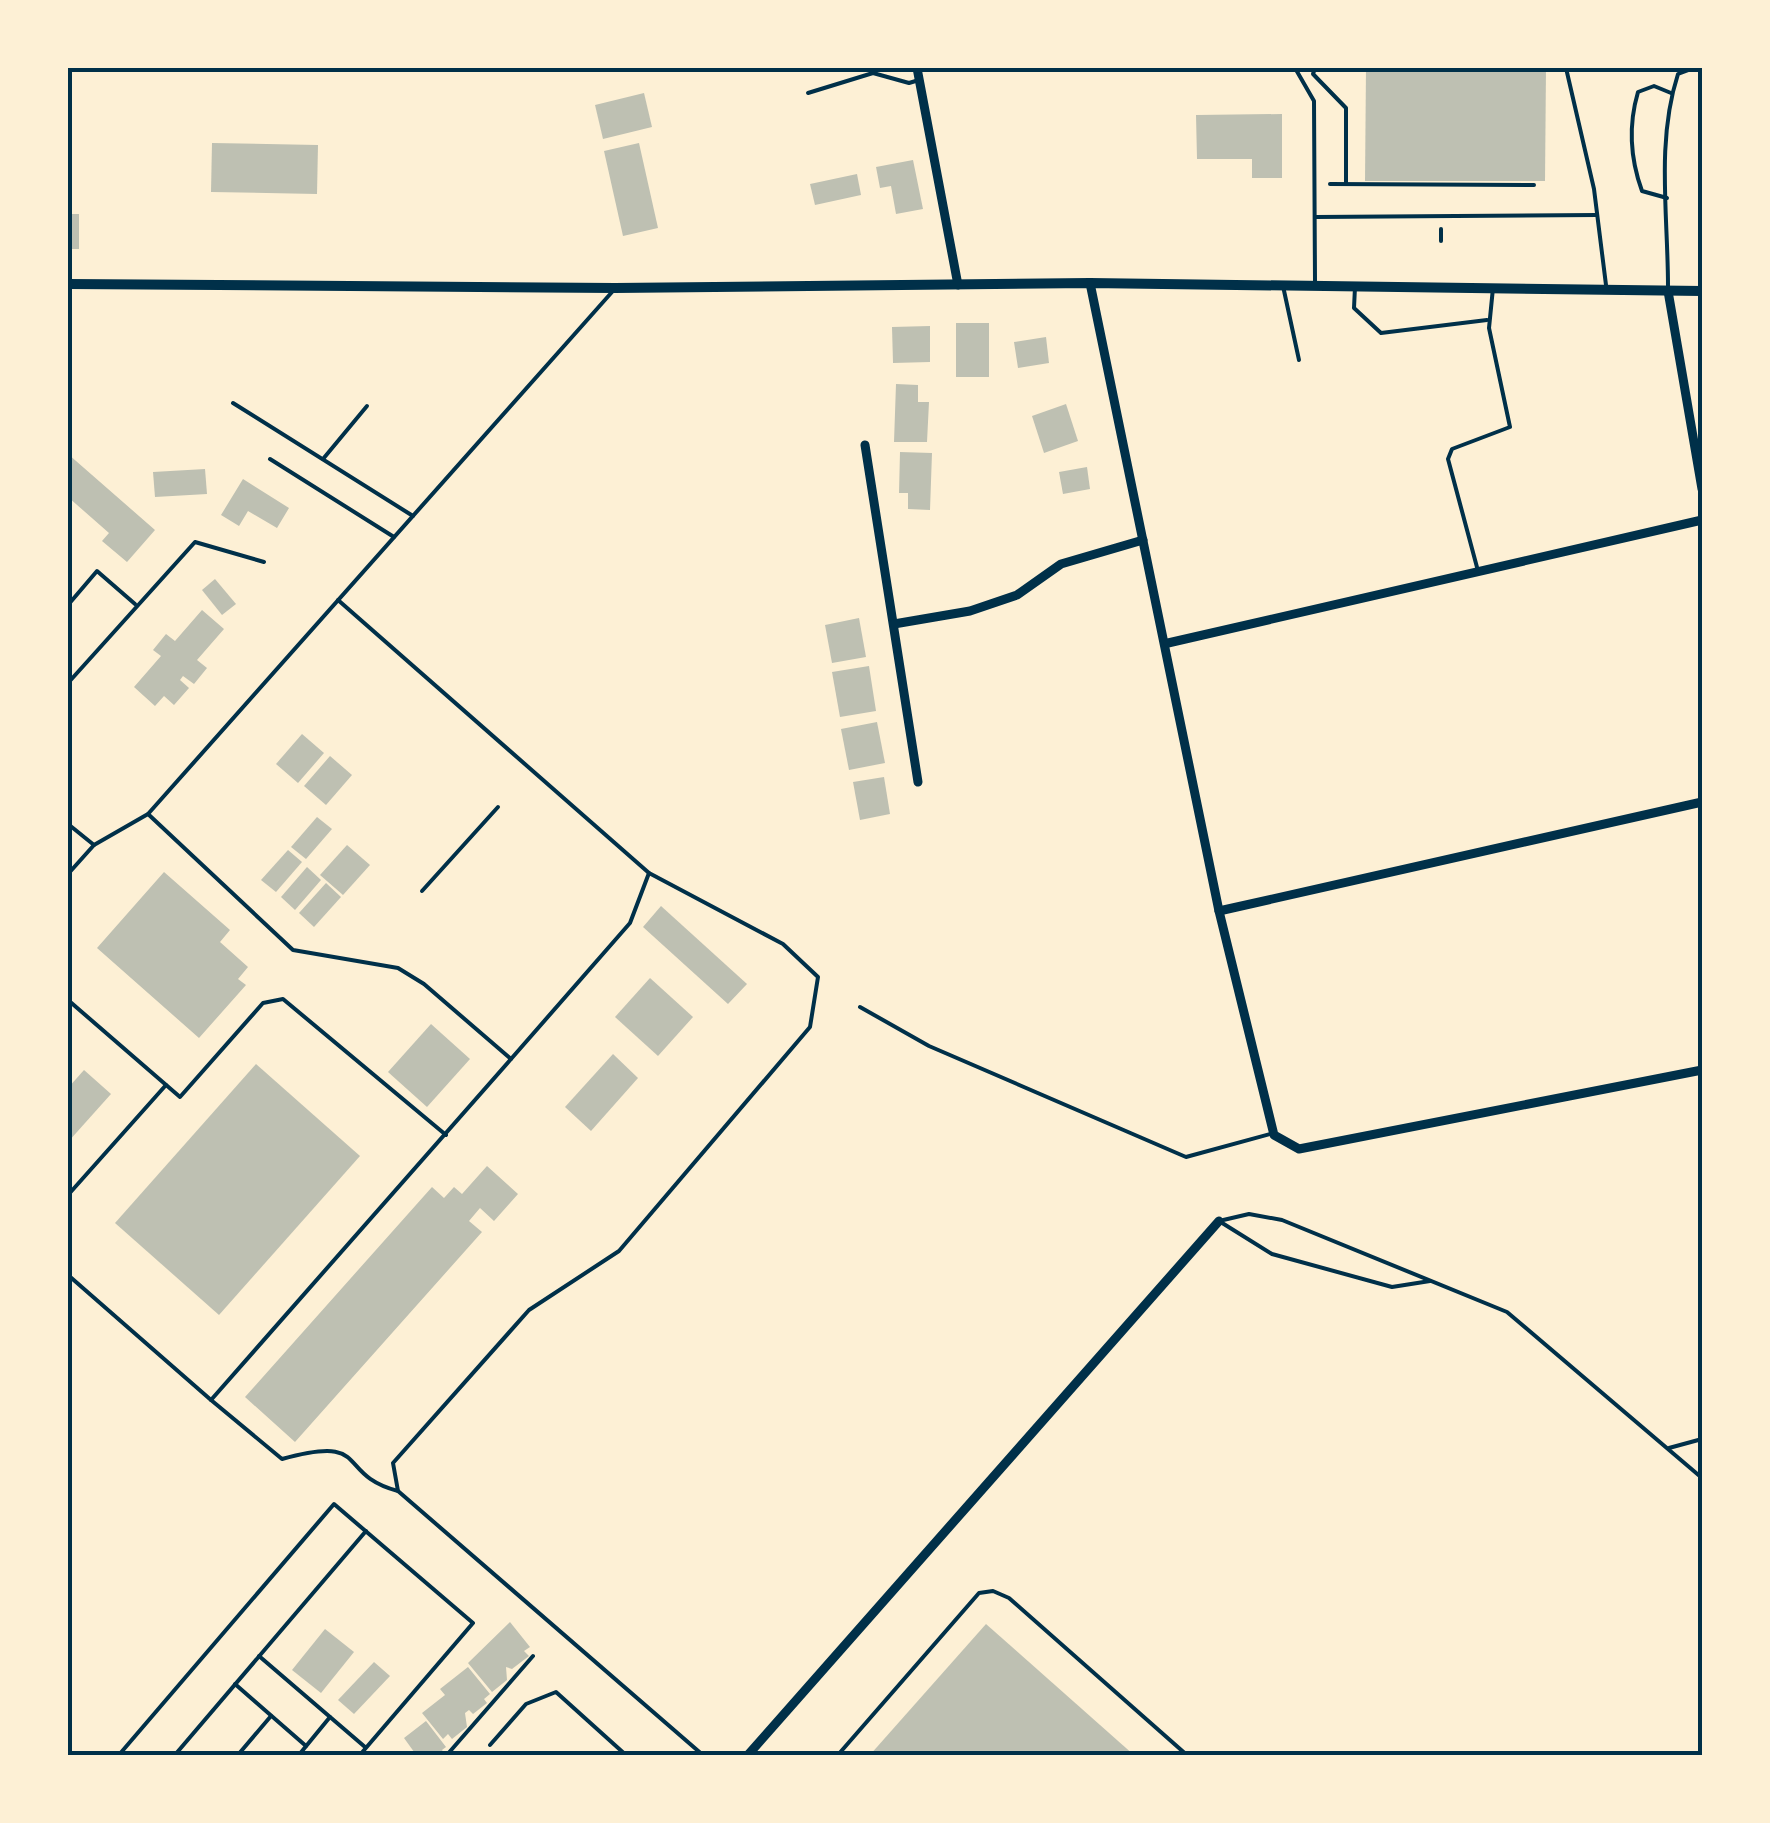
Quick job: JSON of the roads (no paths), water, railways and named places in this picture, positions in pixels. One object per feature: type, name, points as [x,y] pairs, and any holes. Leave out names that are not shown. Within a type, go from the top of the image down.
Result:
[{"type":"street","points":[[917,68],[958,285]]},
{"type":"street","points":[[1090,283],[1168,643],[1220,911],[1274,1133],[1299,1150],[1702,1070]]},
{"type":"street","points":[[68,284],[615,288],[1090,283],[1702,290]]},
{"type":"street","points":[[1668,291],[1702,488]]},
{"type":"street","points":[[865,444],[918,782]]},
{"type":"street","points":[[1168,643],[1702,520]]},
{"type":"street","points":[[894,624],[970,611],[1002,601],[1061,564],[1143,540]]},
{"type":"street","points":[[1220,911],[1702,802]]},
{"type":"street","points":[[747,1756],[1219,1221]]},
{"type":"lane","points":[[1295,68],[1314,100],[1315,286]]},
{"type":"lane","points":[[1566,68],[1597,215],[1607,290]]},
{"type":"lane","points":[[1668,291],[1664,163],[1672,93],[1678,74],[1694,68]]},
{"type":"lane","points":[[808,93],[872,70],[909,82],[919,80]]},
{"type":"lane","points":[[1666,198],[1642,191],[1634,170],[1630,120],[1638,92],[1654,86],[1672,93]]},
{"type":"lane","points":[[1315,218],[1597,215]]},
{"type":"lane","points":[[1283,286],[1299,360]]},
{"type":"lane","points":[[1354,287],[1354,308],[1381,333],[1490,320]]},
{"type":"lane","points":[[68,874],[94,845],[148,814],[615,288]]},
{"type":"lane","points":[[1478,571],[1448,458],[1452,449],[1510,427],[1490,320],[1492,288]]},
{"type":"lane","points":[[233,403],[413,516]]},
{"type":"lane","points":[[323,459],[367,406]]},
{"type":"lane","points":[[270,459],[394,537]]},
{"type":"lane","points":[[68,683],[194,542],[264,562]]},
{"type":"lane","points":[[68,605],[97,571],[135,604]]},
{"type":"lane","points":[[338,600],[648,873],[783,944],[818,976],[810,1026],[619,1251],[529,1310],[393,1463],[398,1491]]},
{"type":"lane","points":[[422,891],[498,807]]},
{"type":"lane","points":[[148,814],[293,950],[398,968],[424,984],[511,1059]]},
{"type":"lane","points":[[68,824],[94,845]]},
{"type":"lane","points":[[211,1400],[630,923],[648,873]]},
{"type":"lane","points":[[68,1000],[180,1097],[264,1003],[283,999],[446,1135]]},
{"type":"lane","points":[[860,1007],[928,1046],[1186,1157],[1274,1133]]},
{"type":"lane","points":[[68,1195],[166,1085]]},
{"type":"lane","points":[[1219,1221],[1249,1214],[1282,1220],[1508,1312],[1702,1478]]},
{"type":"lane","points":[[1219,1221],[1272,1254],[1338,1268],[1392,1287],[1432,1280]]},
{"type":"lane","points":[[68,1275],[282,1459],[324,1448],[340,1449],[384,1487],[398,1491],[704,1756]]},
{"type":"lane","points":[[1669,1448],[1702,1439]]},
{"type":"lane","points":[[118,1756],[334,1504],[473,1623],[359,1756]]},
{"type":"lane","points":[[174,1756],[366,1531]]},
{"type":"lane","points":[[837,1756],[979,1594],[993,1592],[1009,1598],[1188,1756]]},
{"type":"lane","points":[[259,1656],[366,1748]]},
{"type":"lane","points":[[235,1684],[306,1746]]},
{"type":"lane","points":[[490,1745],[526,1704],[556,1692],[627,1756]]},
{"type":"lane","points":[[236,1756],[271,1716]]},
{"type":"lane","points":[[298,1756],[330,1718]]}]
